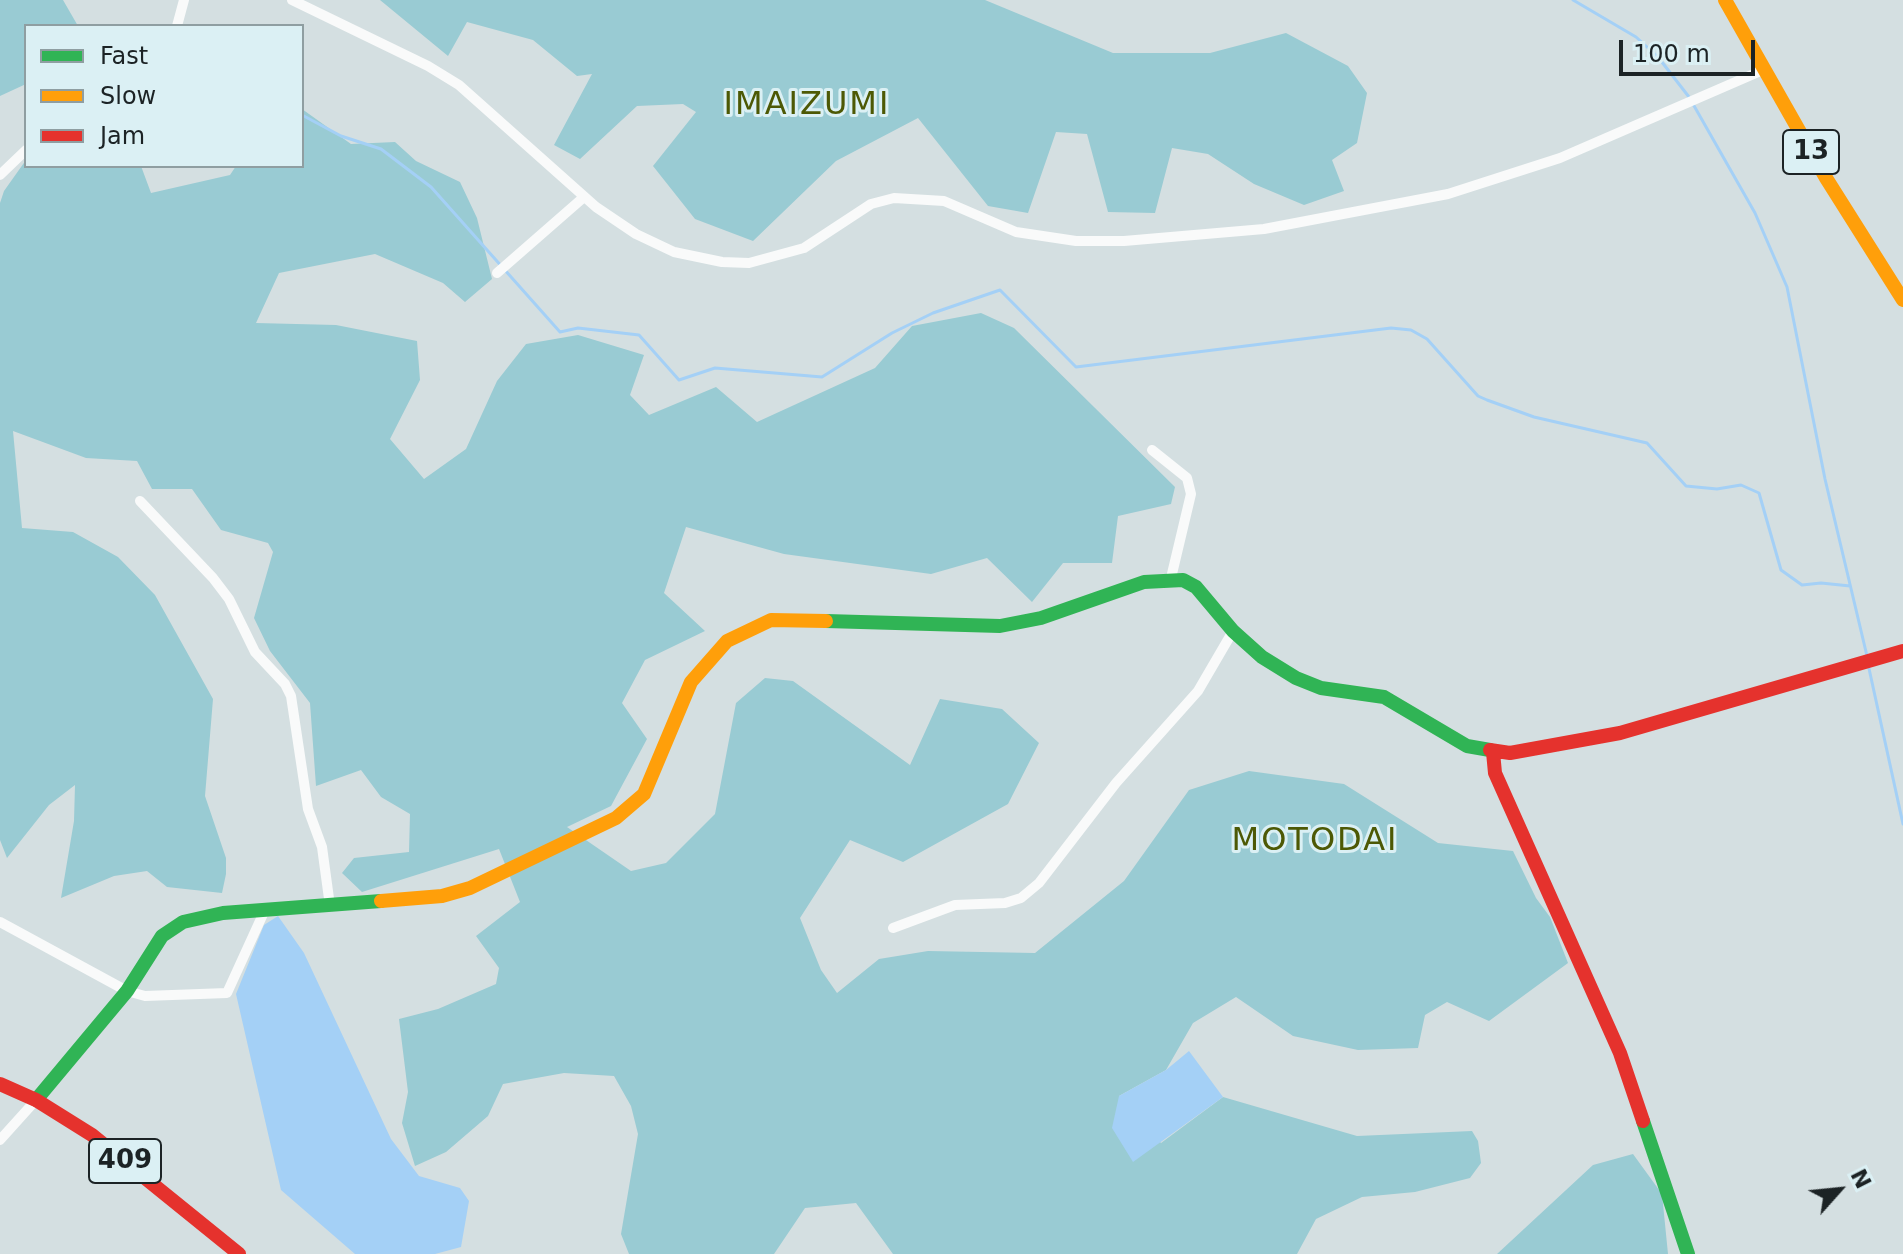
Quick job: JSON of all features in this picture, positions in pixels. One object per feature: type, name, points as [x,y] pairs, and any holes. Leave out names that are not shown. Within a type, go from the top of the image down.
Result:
[{"type":"main road","name":"13","points":[[1725,0],[1763,70],[1903,300]]},
{"type":"main road","points":[[36,1100],[127,991],[162,936],[183,922],[223,913],[442,896],[470,888],[616,818],[644,794],[691,682],[709,658],[727,641],[771,620],[1000,626],[1041,618],[1144,582],[1171,578],[1196,587],[1233,631],[1262,657],[1296,678],[1321,688],[1384,697],[1451,739],[1493,752],[1510,753],[1620,733],[1903,651]]},
{"type":"main road","points":[[1493,752],[1495,773],[1620,1053],[1688,1254]]},
{"type":"main road","name":"409","points":[[0,1084],[36,1100],[92,1135],[239,1254]]},
{"type":"street","points":[[178,24],[184,0]]},
{"type":"street","points":[[292,0],[374,43],[428,66],[459,85],[584,197],[646,240],[690,256],[722,262],[749,263],[804,248],[871,204],[894,198],[944,201],[1016,232],[1076,241],[1229,233],[1448,194],[1560,158],[1763,70]]},
{"type":"street","points":[[0,175],[24,152]]},
{"type":"street","points":[[497,273],[584,197]]},
{"type":"street","points":[[1152,450],[1187,478],[1191,494],[1171,578]]},
{"type":"street","points":[[140,501],[213,578],[229,599],[255,652],[285,684],[291,696],[308,809],[322,847],[330,906]]},
{"type":"street","points":[[893,928],[955,905],[1005,903],[1021,898],[1039,883],[1116,783],[1198,691],[1233,631]]},
{"type":"street","points":[[0,922],[127,991],[145,996],[227,993],[264,912]]},
{"type":"street","points":[[0,1140],[36,1100]]},
{"type":"shaded area","points":[[0,0],[63,0],[77,24],[24,24],[24,85],[0,96]]},
{"type":"shaded area","points":[[380,0],[985,0],[1113,53],[1210,53],[1286,33],[1348,66],[1367,93],[1357,143],[1332,160],[1344,191],[1304,205],[1254,184],[1208,154],[1172,148],[1155,213],[1108,212],[1087,134],[1056,132],[1028,213],[988,206],[918,118],[836,161],[753,241],[695,219],[653,166],[696,112],[683,104],[637,106],[580,159],[554,145],[592,74],[577,76],[533,40],[467,22],[448,56]]},
{"type":"shaded area","points":[[304,110],[351,144],[395,142],[416,161],[460,182],[477,218],[492,279],[465,302],[443,283],[375,254],[279,273],[256,323],[336,325],[417,341],[420,380],[390,439],[424,479],[466,449],[497,381],[526,344],[578,335],[644,355],[630,395],[649,415],[716,387],[757,422],[875,368],[912,326],[981,313],[1014,328],[1175,487],[1171,504],[1118,516],[1112,563],[1063,563],[1032,602],[987,558],[931,574],[784,554],[686,527],[664,593],[705,631],[645,660],[622,703],[647,739],[611,806],[567,827],[631,871],[666,863],[715,814],[736,703],[765,678],[793,681],[910,765],[940,699],[1002,709],[1039,743],[1008,804],[903,862],[850,840],[800,918],[821,970],[837,993],[879,959],[928,951],[1035,953],[1124,881],[1189,790],[1249,771],[1344,784],[1438,843],[1513,851],[1536,898],[1550,917],[1568,963],[1489,1021],[1447,1002],[1425,1015],[1418,1048],[1358,1050],[1293,1036],[1236,997],[1193,1023],[1166,1070],[1119,1096],[1161,1143],[1223,1097],[1357,1136],[1472,1131],[1478,1141],[1481,1163],[1470,1178],[1415,1192],[1362,1197],[1316,1219],[1297,1254],[893,1254],[856,1203],[805,1208],[774,1254],[629,1254],[621,1234],[638,1134],[631,1106],[614,1076],[564,1073],[503,1084],[488,1116],[446,1152],[415,1166],[402,1123],[408,1092],[399,1019],[438,1009],[496,984],[499,968],[476,936],[520,902],[499,849],[362,892],[342,873],[354,858],[409,852],[410,814],[381,797],[361,770],[316,786],[310,703],[270,651],[254,618],[273,552],[268,543],[221,530],[192,489],[152,489],[137,461],[86,458],[13,431],[22,528],[73,532],[118,557],[155,595],[213,699],[205,796],[226,858],[226,874],[222,893],[167,887],[147,871],[114,876],[61,898],[74,821],[75,785],[49,805],[7,858],[0,840],[0,203],[4,191],[24,163],[24,168],[142,168],[151,193],[230,175],[235,168],[304,168]]},
{"type":"shaded area","points":[[278,916],[304,953],[391,1139],[419,1176],[460,1188],[469,1201],[461,1247],[435,1254],[355,1254],[281,1190],[236,994],[264,925]]},
{"type":"shaded area","points":[[1189,1051],[1223,1097],[1133,1162],[1112,1128],[1119,1096],[1166,1070]]},
{"type":"shaded area","points":[[1633,1154],[1662,1194],[1668,1254],[1497,1254],[1593,1165]]},
{"type":"waterway","points":[[1573,0],[1636,37],[1658,57],[1689,97]]},
{"type":"waterway","points":[[1693,104],[1755,213],[1787,287],[1825,479],[1867,656]]},
{"type":"waterway","points":[[304,116],[341,136],[381,149],[431,187],[560,332],[578,328],[639,335],[679,380],[715,368],[822,377],[892,333],[933,313],[1000,290],[1076,367],[1391,328],[1411,330],[1427,339],[1478,396],[1534,417],[1647,443],[1686,486],[1717,489],[1741,485],[1759,493],[1781,570],[1802,585],[1850,586]]},
{"type":"waterway","points":[[1868,664],[1903,824]]},
{"type":"traffic: fast","points":[[826,621],[1000,626],[1041,618],[1144,582],[1183,580],[1196,587],[1233,631],[1262,657],[1296,678],[1321,688],[1384,697],[1467,746],[1490,750]]},
{"type":"traffic: fast","points":[[36,1100],[127,991],[162,936],[183,922],[223,913],[381,901]]},
{"type":"traffic: fast","points":[[1643,1121],[1688,1254]]},
{"type":"traffic: slow","points":[[1725,0],[1826,178],[1903,300]]},
{"type":"traffic: slow","points":[[381,901],[442,896],[470,888],[616,818],[644,794],[691,682],[727,641],[771,620],[826,621]]},
{"type":"traffic: jam","points":[[1490,750],[1510,753],[1620,733],[1903,651]]},
{"type":"traffic: jam","points":[[1493,752],[1495,773],[1620,1053],[1643,1121]]},
{"type":"traffic: jam","points":[[0,1084],[36,1100],[92,1135],[239,1254]]},
{"type":"district","name":"IMAIZUMI","points":[[807,106]]},
{"type":"district","name":"MOTODAI","points":[[1315,842]]}]
